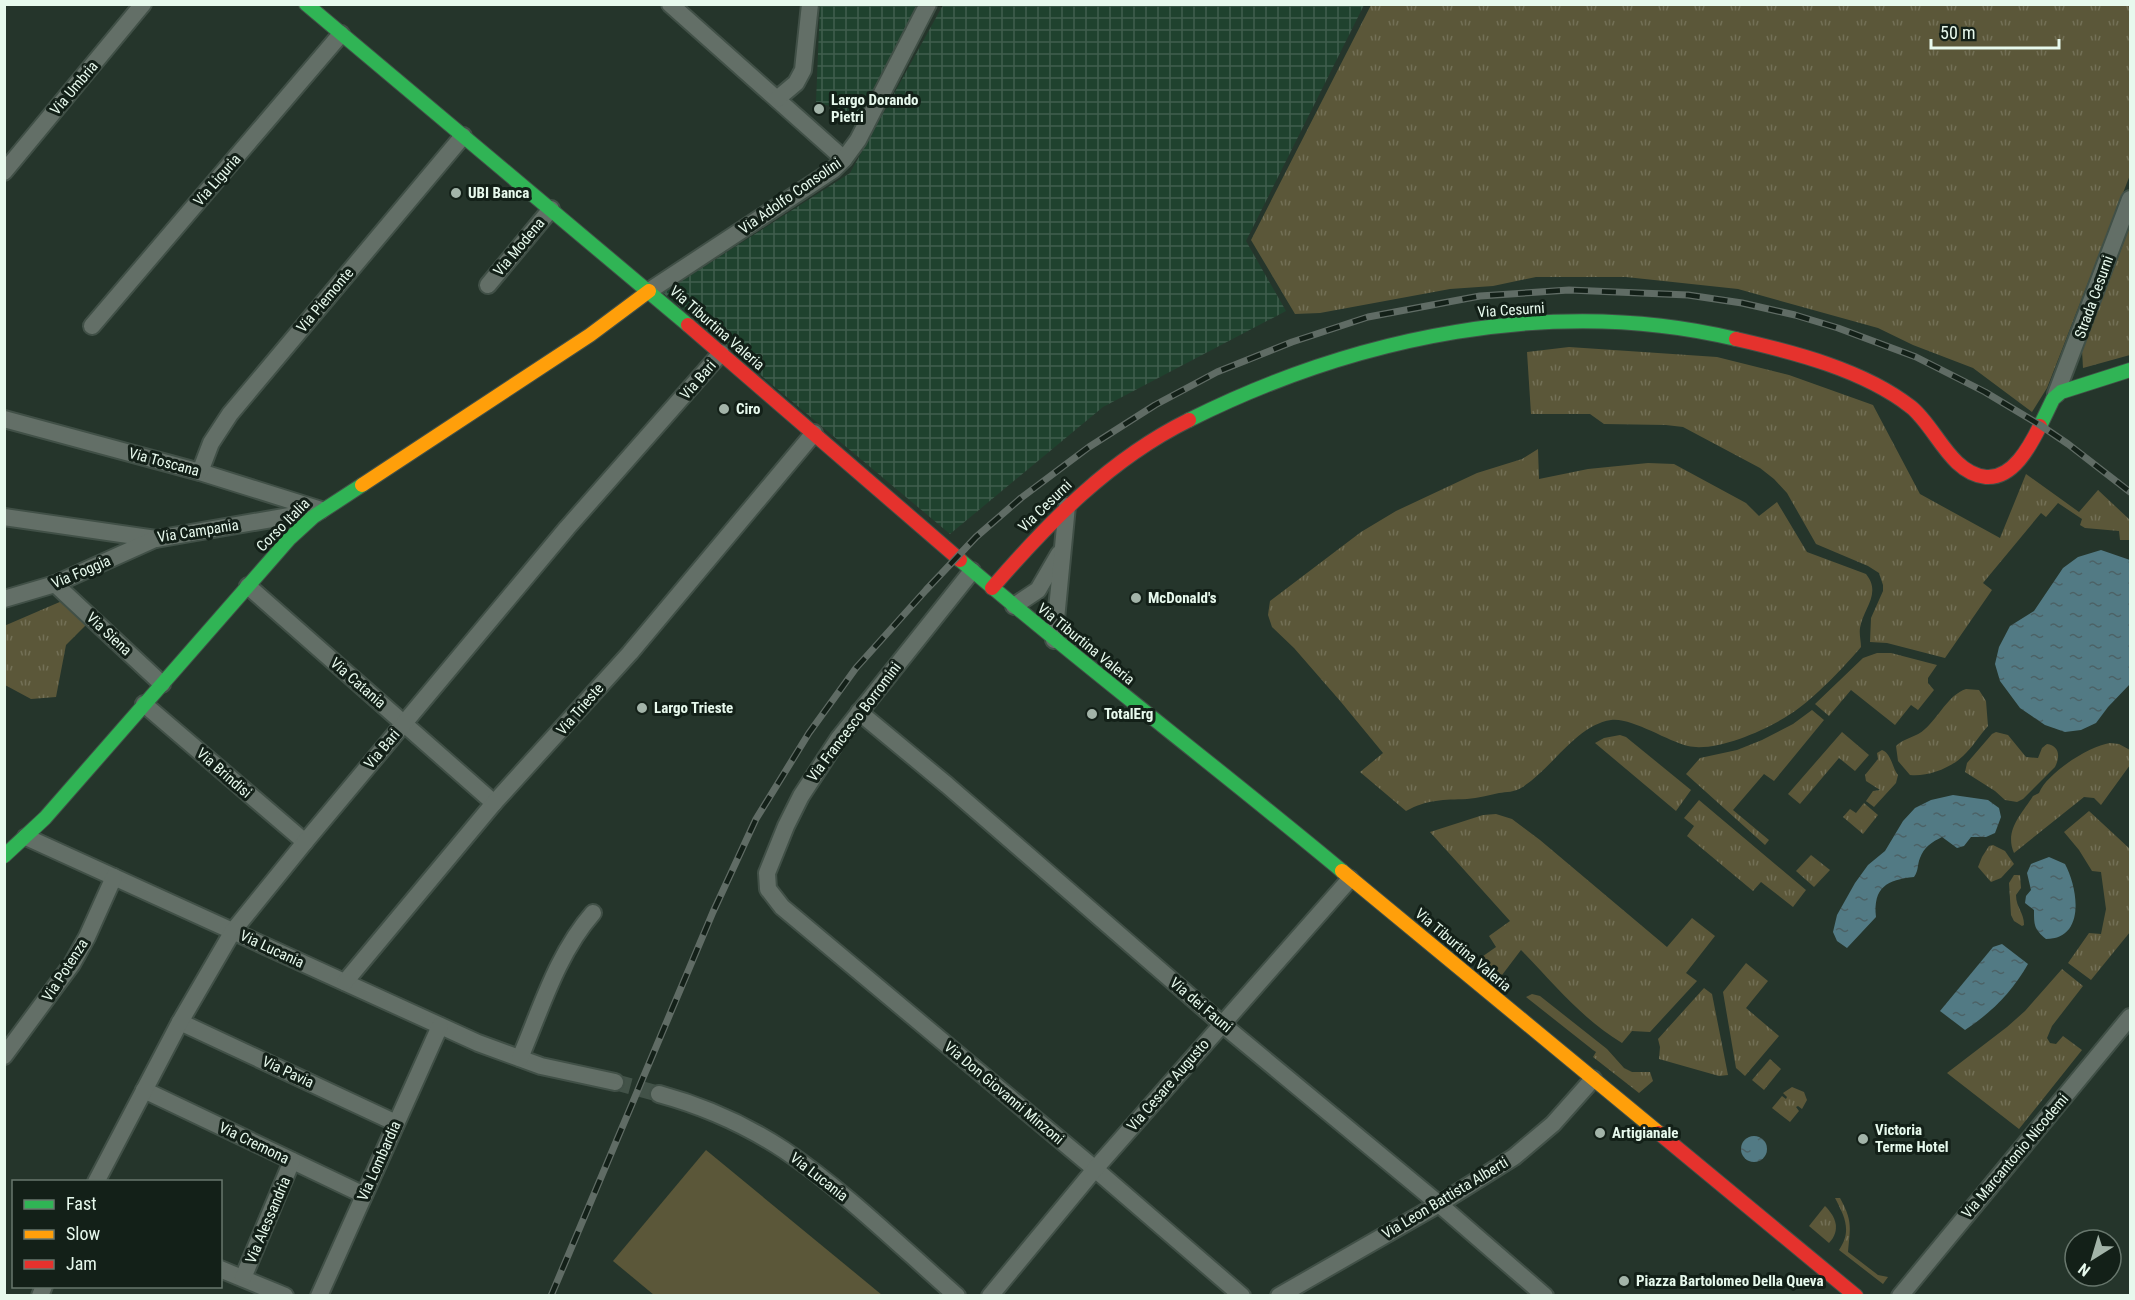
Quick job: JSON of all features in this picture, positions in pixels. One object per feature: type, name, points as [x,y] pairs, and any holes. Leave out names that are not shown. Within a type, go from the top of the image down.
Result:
[{"type":"street","name":"Via Umbria","points":[[4,172],[143,4]]},
{"type":"street","name":"Via Tiburtina Valeria","points":[[306,4],[650,291],[1054,640],[1234,782],[1856,1296]]},
{"type":"street","points":[[670,4],[844,159]]},
{"type":"street","points":[[777,99],[796,83],[803,70],[810,4]]},
{"type":"street","name":"Via Adolfo Consolini","points":[[650,291],[832,170],[844,159],[863,131],[928,4]]},
{"type":"street","name":"Via Liguria","points":[[92,326],[341,34]]},
{"type":"street","name":"Via Piemonte","points":[[200,472],[211,443],[230,414],[463,136]]},
{"type":"street","name":"Strada Cesurni","points":[[2040,425],[2056,394],[2130,199]]},
{"type":"street","name":"Via Modena","points":[[488,285],[551,209]]},
{"type":"street","name":"Corso Italia","points":[[4,856],[26,837],[290,538],[321,510],[590,335],[650,291]]},
{"type":"street","name":"Via Cesurni","points":[[992,588],[1067,506],[1138,450],[1177,426],[1219,405],[1336,360],[1418,338],[1467,329],[1584,322],[1625,322],[1700,332],[1772,347],[1861,379],[1900,399],[1925,419],[1961,466],[1974,474],[1986,477],[1992,478],[2005,473],[2017,463],[2040,425]]},
{"type":"street","name":"Via Bari","points":[[97,1180],[180,1022],[233,931],[403,723],[567,528],[721,353]]},
{"type":"street","points":[[2056,394],[2099,378],[2130,370]]},
{"type":"street","name":"Via Toscana","points":[[4,419],[200,472],[321,510]]},
{"type":"street","name":"Via Trieste","points":[[345,982],[494,803],[630,653],[814,433]]},
{"type":"street","points":[[1054,640],[1067,506]]},
{"type":"street","name":"Via Campania","points":[[4,517],[156,539],[321,510]]},
{"type":"street","name":"Via Foggia","points":[[4,599],[55,584],[156,539]]},
{"type":"street","points":[[1014,606],[1038,590],[1063,546]]},
{"type":"street","name":"Via Francesco Borromini","points":[[768,889],[769,867],[792,813],[818,767],[972,571]]},
{"type":"street","name":"Via Siena","points":[[55,584],[162,684]]},
{"type":"street","name":"Via Catania","points":[[248,586],[494,803]]},
{"type":"street","name":"Via Brindisi","points":[[144,704],[305,842]]},
{"type":"street","name":"Via dei Fauni","points":[[859,712],[947,785],[1222,1024],[1439,1204],[1545,1296]]},
{"type":"street","name":"Via Lucania","points":[[26,837],[440,1026],[519,1058],[562,1071],[615,1082]]},
{"type":"street","name":"Via Potenza","points":[[4,1056],[72,964],[114,877]]},
{"type":"street","name":"Via Cesare Augusto","points":[[990,1296],[1095,1169],[1350,879]]},
{"type":"street","name":"Via Don Giovanni Minzoni","points":[[768,889],[790,914],[1095,1169],[1242,1296]]},
{"type":"street","points":[[519,1058],[565,953],[576,934],[593,913]]},
{"type":"street","name":"Via Marcantonio Nicodemi","points":[[1900,1296],[2130,1017]]},
{"type":"street","name":"Via Pavia","points":[[180,1022],[396,1123]]},
{"type":"street","name":"Via Lombardia","points":[[319,1296],[440,1026]]},
{"type":"street","name":"Via Leon Battista Alberti","points":[[1279,1296],[1439,1204],[1514,1157],[1544,1133],[1593,1079]]},
{"type":"street","name":"Via Cremona","points":[[144,1090],[364,1195]]},
{"type":"street","name":"Via Lucania","points":[[658,1094],[684,1101],[723,1117],[784,1150],[855,1206],[957,1296]]},
{"type":"street","name":"Via Alessandria","points":[[243,1278],[292,1161]]},
{"type":"street","points":[[222,1270],[285,1296]]},
{"type":"shaded area","points":[[820,5],[918,5],[863,116],[816,102]]},
{"type":"shaded area","points":[[943,5],[1364,5],[1246,241],[1286,311],[1103,407],[950,534],[663,293],[850,173]]},
{"type":"green space","points":[[1371,5],[2130,5],[2130,175],[2047,388],[2032,412],[1973,368],[1913,345],[1878,328],[1738,289],[1626,277],[1536,277],[1493,286],[1450,289],[1320,313],[1295,314],[1251,240]]},
{"type":"green space","points":[[2130,226],[2130,355],[2083,368],[2082,350]]},
{"type":"green space","points":[[1569,347],[1717,357],[1789,375],[1873,405],[1920,494],[2000,538],[2026,474],[2079,512],[2098,490],[2130,520],[2130,540],[2120,540],[2119,531],[2085,528],[2080,525],[2082,519],[2058,503],[2046,517],[2041,513],[1983,583],[1992,590],[1945,658],[1887,643],[1870,642],[1871,618],[1883,591],[1879,573],[1816,544],[1787,493],[1760,468],[1683,427],[1604,424],[1590,414],[1531,414],[1527,352]]},
{"type":"green space","points":[[1538,449],[1539,479],[1588,469],[1648,463],[1674,464],[1746,503],[1759,516],[1777,502],[1807,552],[1866,574],[1872,588],[1872,595],[1860,628],[1861,647],[1799,708],[1762,730],[1730,742],[1715,746],[1688,746],[1629,722],[1611,720],[1586,730],[1532,780],[1519,789],[1471,799],[1429,802],[1406,811],[1360,772],[1383,753],[1294,648],[1272,627],[1268,615],[1270,601],[1361,532],[1396,511],[1477,473],[1522,459]]},
{"type":"green space","points":[[62,601],[87,624],[66,645],[56,697],[31,699],[5,685],[4,626]]},
{"type":"green space","points":[[1877,653],[1891,653],[1937,665],[1928,678],[1928,683],[1934,690],[1918,710],[1911,705],[1895,725],[1851,690],[1829,716],[1815,704],[1863,658]]},
{"type":"green space","points":[[1966,689],[1979,690],[1986,701],[1988,726],[1966,753],[1952,764],[1931,773],[1910,775],[1898,761],[1896,746],[1922,732],[1954,696]]},
{"type":"green space","points":[[1812,710],[1824,720],[1774,781],[1764,774],[1733,810],[1769,840],[1765,845],[1686,774],[1700,758],[1737,750],[1762,740],[1793,724]]},
{"type":"green space","points":[[1842,732],[1869,755],[1855,771],[1839,758],[1800,804],[1788,794]]},
{"type":"green space","points":[[1996,732],[2008,735],[2026,757],[2038,758],[2042,748],[2047,744],[2058,752],[2055,767],[2023,799],[2017,802],[2005,800],[1965,772],[1967,763]]},
{"type":"green space","points":[[1620,735],[1626,737],[1691,790],[1676,811],[1595,743],[1604,738]]},
{"type":"green space","points":[[2110,743],[2119,744],[2130,750],[2130,765],[2101,805],[2094,798],[2084,797],[2014,853],[2011,845],[2013,830],[2033,796],[2039,793],[2043,785],[2059,769],[2091,749]]},
{"type":"green space","points":[[1882,750],[1890,758],[1898,775],[1896,783],[1874,807],[1866,801],[1873,791],[1880,790],[1866,781],[1865,775],[1878,759],[1877,753]]},
{"type":"green space","points":[[1699,800],[1806,890],[1793,907],[1761,882],[1753,891],[1687,836],[1694,826],[1684,818]]},
{"type":"green space","points":[[1864,803],[1878,815],[1863,834],[1843,817],[1850,809],[1856,813]]},
{"type":"green space","points":[[2089,811],[2130,849],[2130,932],[2091,980],[2068,963],[2089,933],[2101,934],[2106,909],[2101,872],[2092,871],[2064,832]]},
{"type":"green space","points":[[1496,814],[1512,819],[1540,840],[1667,947],[1692,918],[1715,936],[1686,973],[1697,981],[1650,1032],[1632,1031],[1622,1043],[1581,1012],[1521,950],[1499,979],[1476,961],[1496,947],[1489,936],[1510,921],[1430,832],[1483,815]]},
{"type":"green space","points":[[1993,845],[2005,851],[2014,864],[2001,878],[1991,882],[1978,867],[1989,846]]},
{"type":"green space","points":[[1811,855],[1830,870],[1814,887],[1796,871]]},
{"type":"green space","points":[[2014,875],[2020,875],[2021,888],[2016,895],[2024,921],[2022,926],[2014,921],[2011,915],[2009,883]]},
{"type":"green space","points":[[1746,963],[1768,981],[1746,1008],[1779,1036],[1745,1076],[1736,1068],[1723,992]]},
{"type":"green space","points":[[2062,969],[2083,986],[2052,1026],[2047,1038],[2050,1043],[2056,1044],[2063,1036],[2082,1050],[2019,1129],[1947,1073],[2025,1011]]},
{"type":"green space","points":[[1704,988],[1712,994],[1728,1075],[1719,1076],[1659,1059],[1658,1039]]},
{"type":"green space","points":[[1532,994],[1540,996],[1607,1049],[1624,1068],[1632,1072],[1650,1072],[1653,1081],[1639,1093],[1593,1057],[1596,1052],[1526,997]]},
{"type":"green space","points":[[1770,1059],[1781,1069],[1764,1090],[1752,1080]]},
{"type":"green space","points":[[1792,1087],[1804,1092],[1807,1100],[1802,1109],[1796,1107],[1799,1111],[1790,1122],[1772,1108],[1782,1096],[1786,1099],[1783,1093]]},
{"type":"green space","points":[[706,1150],[882,1295],[654,1295],[613,1261]]},
{"type":"green space","points":[[1835,1198],[1840,1198],[1849,1219],[1848,1252],[1878,1275],[1888,1277],[1883,1284],[1839,1250],[1845,1237],[1846,1224]]},
{"type":"green space","points":[[1825,1206],[1836,1224],[1835,1233],[1829,1243],[1809,1226]]},
{"type":"water","points":[[2101,550],[2130,560],[2130,684],[2096,723],[2081,730],[2065,732],[2045,725],[2020,708],[2000,681],[1995,664],[1999,647],[2010,626],[2034,611],[2063,568],[2078,557]]},
{"type":"water","points":[[1953,795],[1988,800],[1999,808],[2001,817],[1995,833],[1986,837],[1971,837],[1964,846],[1957,848],[1942,837],[1932,843],[1922,854],[1914,877],[1896,880],[1884,887],[1877,899],[1876,917],[1847,948],[1837,941],[1833,932],[1837,915],[1868,865],[1885,851],[1903,821],[1915,808],[1931,800]]},
{"type":"water","points":[[2049,857],[2065,864],[2070,874],[2075,910],[2073,922],[2068,931],[2059,937],[2046,939],[2036,926],[2034,910],[2025,903],[2026,896],[2031,890],[2027,873],[2031,864]]},
{"type":"water","points":[[2002,944],[2028,964],[2000,1001],[1965,1030],[1940,1011],[1993,947]]},
{"type":"water","points":[[1754,1136],[1763,1140],[1767,1149],[1763,1158],[1754,1162],[1745,1158],[1741,1149],[1745,1140]]},
{"type":"tunnel","points":[[615,1082],[659,1094]]},
{"type":"railway","points":[[551,1296],[713,912],[756,819],[809,733],[856,668],[976,537],[1021,498],[1089,447],[1155,405],[1217,372],[1292,342],[1368,317],[1480,296],[1569,290],[1688,295],[1742,303],[1795,315],[1838,328],[1916,357],[1985,392],[2040,425],[2130,492]]},
{"type":"traffic: fast","points":[[306,4],[688,325]]},
{"type":"traffic: fast","points":[[1189,420],[1253,391],[1319,366],[1387,346],[1456,332],[1526,323],[1597,321],[1667,326],[1736,339]]},
{"type":"traffic: fast","points":[[2040,426],[2053,399],[2061,392],[2130,370]]},
{"type":"traffic: fast","points":[[4,856],[45,818],[290,538],[313,517],[362,485]]},
{"type":"traffic: fast","points":[[960,560],[1342,871]]},
{"type":"traffic: slow","points":[[362,485],[590,335],[649,291]]},
{"type":"traffic: slow","points":[[1342,871],[1659,1133]]},
{"type":"traffic: jam","points":[[688,325],[960,560]]},
{"type":"traffic: jam","points":[[1736,339],[1827,364],[1892,394],[1911,407],[1953,458],[1973,474],[1986,477],[2004,473],[2019,460],[2040,426]]},
{"type":"traffic: jam","points":[[992,588],[1036,539],[1082,494],[1133,453],[1189,420]]},
{"type":"traffic: jam","points":[[1659,1133],[1856,1296]]},
{"type":"place","name":"Largo Dorando Pietri","points":[[819,109]]},
{"type":"place","name":"UBI Banca","points":[[456,193]]},
{"type":"place","name":"Ciro","points":[[724,409]]},
{"type":"place","name":"McDonald's","points":[[1136,598]]},
{"type":"place","name":"Largo Trieste","points":[[642,708]]},
{"type":"place","name":"TotalErg","points":[[1092,714]]},
{"type":"place","name":"Artigianale","points":[[1600,1133]]},
{"type":"place","name":"Victoria Terme Hotel","points":[[1863,1139]]},
{"type":"place","name":"Piazza Bartolomeo Della Queva","points":[[1624,1281]]}]
